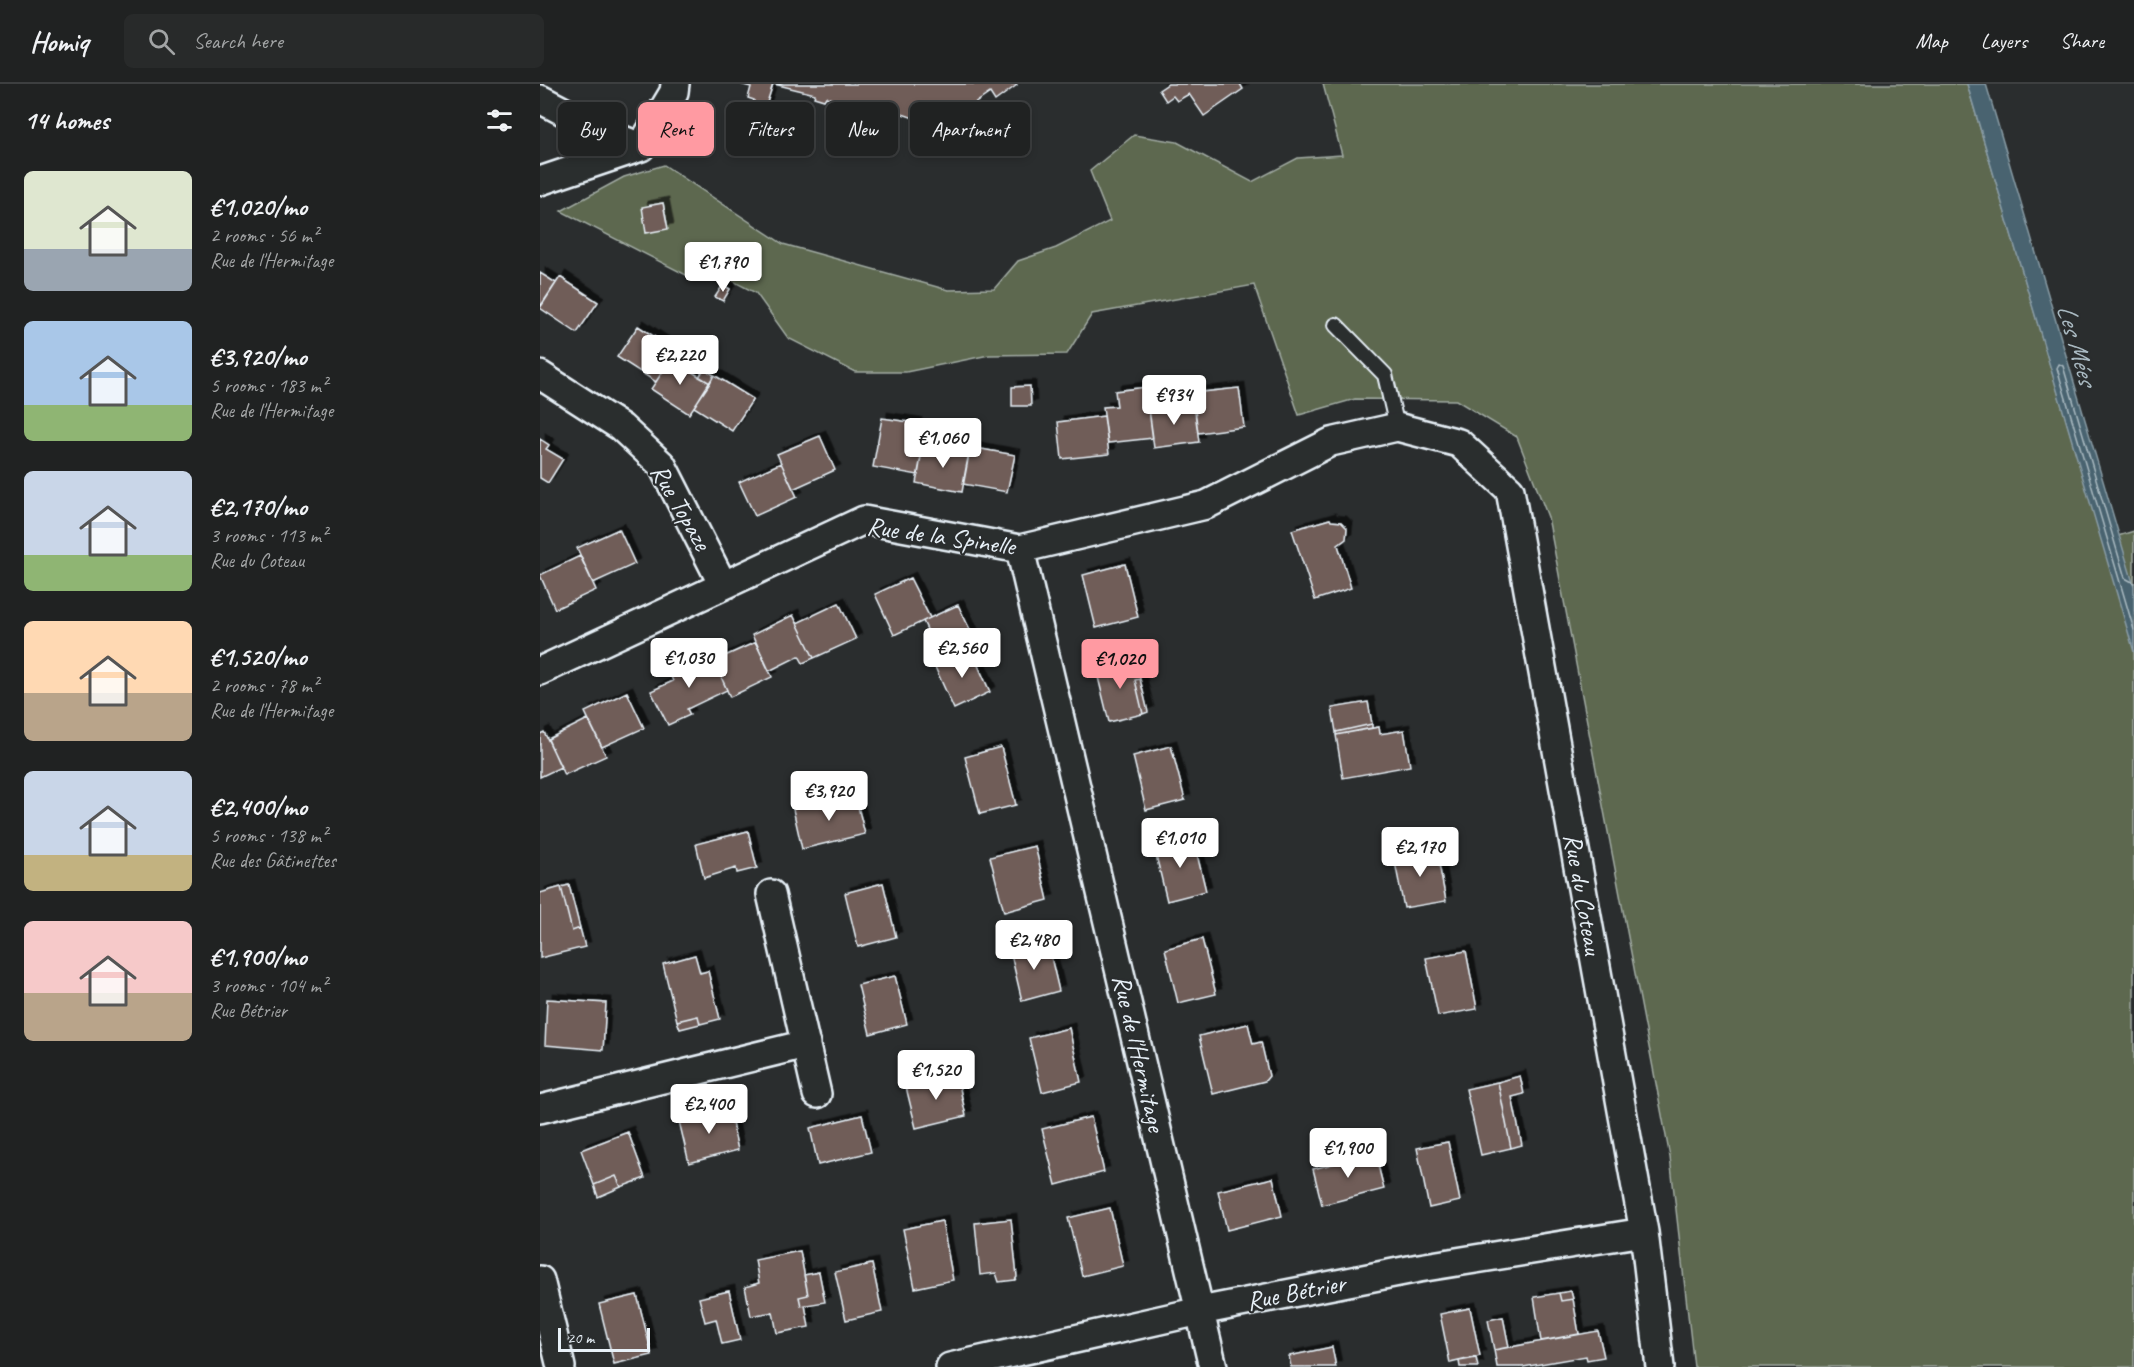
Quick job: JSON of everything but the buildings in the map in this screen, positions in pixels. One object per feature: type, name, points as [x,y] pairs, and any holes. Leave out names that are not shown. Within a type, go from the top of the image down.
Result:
[{"type":"street","points":[[668,102],[674,92],[675,84]]},
{"type":"street","points":[[540,99],[604,134],[638,146]]},
{"type":"street","points":[[540,181],[638,148]]},
{"type":"street","name":"Rue Topaze","points":[[540,375],[621,427],[662,465],[723,585]]},
{"type":"street","name":"Rue de la Spinelle","points":[[540,671],[864,520],[1020,549],[1206,505],[1331,442],[1396,427],[1459,443]]},
{"type":"street","name":"Rue du Coteau","points":[[1459,443],[1510,490],[1644,1232],[1660,1367]]},
{"type":"street","name":"Rue de l'Hermitage","points":[[1020,549],[1213,1367]]},
{"type":"street","points":[[771,894],[817,1094]]},
{"type":"street","points":[[540,1109],[806,1044]]},
{"type":"street","name":"Rue Bétrier","points":[[950,1367],[1200,1311],[1419,1268],[1644,1232]]},
{"type":"street","points":[[540,1280],[561,1367]]},
{"type":"lane","points":[[1336,325],[1385,375],[1396,427]]},
{"type":"green space","points":[[1323,84],[1967,84],[2102,541],[2134,531],[2134,1367],[1694,1367],[1670,1157],[1548,517],[1517,437],[1456,400],[1355,399],[1299,415],[1254,285],[1092,314],[1067,354],[989,355],[906,372],[855,372],[788,338],[756,293],[716,272],[692,278],[561,211],[624,177],[664,165],[783,244],[948,290],[994,289],[1018,261],[1056,248],[1110,221],[1090,171],[1134,135],[1177,142],[1252,182],[1298,158],[1342,155]]},
{"type":"water","points":[[1967,84],[1986,84],[2134,586],[2134,652]]},
{"type":"water label","name":"Les Mées","points":[[2077,344]]}]
